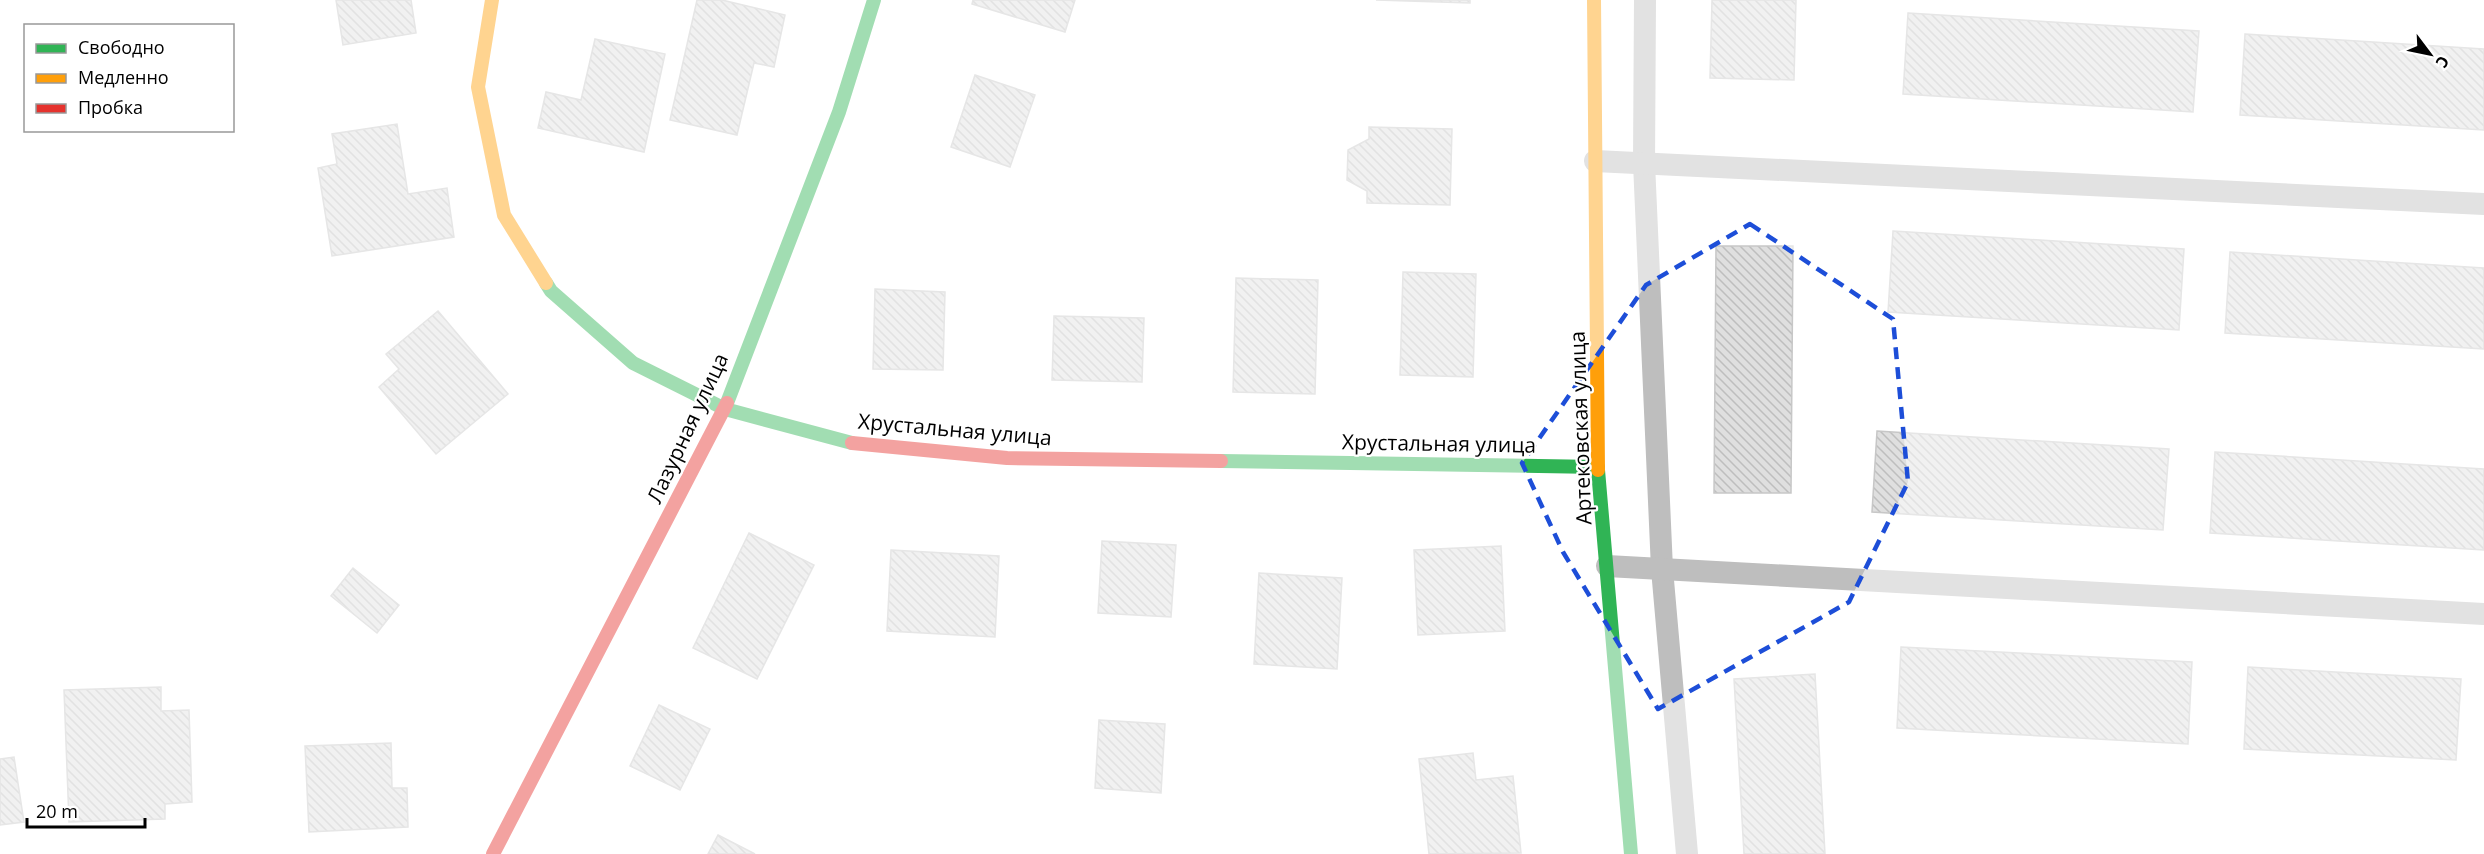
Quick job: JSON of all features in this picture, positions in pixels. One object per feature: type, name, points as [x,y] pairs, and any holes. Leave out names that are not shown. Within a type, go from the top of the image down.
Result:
[{"type":"street","name":"Хрустальная улица","points":[[492,0],[478,87],[504,214],[551,291],[624,356],[633,363],[725,409],[857,444],[1007,458],[1599,467]]},
{"type":"street","name":"Лазурная улица","points":[[493,854],[725,409],[838,112],[874,0]]},
{"type":"street","name":"Артековская улица","points":[[1594,0],[1599,467],[1631,854]]},
{"type":"lane","points":[[1645,0],[1644,164],[1662,569],[1687,854]]},
{"type":"lane","points":[[1596,161],[2484,204]]},
{"type":"lane","points":[[1607,566],[2484,614]]},
{"type":"highlighted area","points":[[1750,224],[1893,319],[1908,482],[1849,602],[1658,709],[1563,552],[1522,463],[1646,285]]},
{"type":"building","points":[[336,0],[411,0],[416,33],[343,45]]},
{"type":"building","points":[[697,0],[722,0],[785,15],[774,67],[754,63],[737,135],[670,120]]},
{"type":"building","points":[[973,0],[1075,0],[1065,32],[972,4]]},
{"type":"building","points":[[1376,0],[1470,0],[1470,3]]},
{"type":"building","points":[[1712,0],[1796,0],[1794,80],[1710,78]]},
{"type":"building","points":[[1908,13],[2199,31],[2193,112],[1903,94]]},
{"type":"building","points":[[2245,34],[2484,49],[2484,130],[2240,115]]},
{"type":"building","points":[[595,39],[665,54],[644,152],[538,128],[546,92],[581,100]]},
{"type":"building","points":[[975,75],[1035,95],[1010,167],[951,147]]},
{"type":"building","points":[[397,124],[408,194],[447,188],[454,237],[332,256],[318,168],[337,164],[332,134]]},
{"type":"building","points":[[1369,127],[1452,129],[1450,205],[1367,203],[1367,191],[1347,180],[1348,150],[1369,139]]},
{"type":"building","points":[[1893,231],[2184,249],[2179,330],[1888,312]]},
{"type":"building","points":[[1716,246],[1793,246],[1791,493],[1714,493]]},
{"type":"building","points":[[2230,252],[2484,268],[2484,349],[2225,333]]},
{"type":"building","points":[[1403,272],[1476,274],[1473,377],[1400,375]]},
{"type":"building","points":[[1236,278],[1318,280],[1315,394],[1233,392]]},
{"type":"building","points":[[875,289],[945,292],[943,370],[873,369]]},
{"type":"building","points":[[438,311],[508,394],[436,454],[379,387],[399,369],[386,354]]},
{"type":"building","points":[[1054,316],[1144,318],[1142,382],[1052,380]]},
{"type":"building","points":[[1877,431],[2169,449],[2163,530],[1872,512]]},
{"type":"building","points":[[2215,452],[2484,469],[2484,550],[2210,533]]},
{"type":"building","points":[[749,533],[814,565],[757,679],[693,648]]},
{"type":"building","points":[[1102,541],[1176,545],[1171,617],[1098,613]]},
{"type":"building","points":[[1501,546],[1505,631],[1418,635],[1414,550]]},
{"type":"building","points":[[891,550],[999,556],[995,637],[887,631]]},
{"type":"building","points":[[353,568],[399,605],[377,633],[331,596]]},
{"type":"building","points":[[1259,573],[1342,578],[1337,669],[1254,664]]},
{"type":"building","points":[[1901,647],[2192,662],[2188,744],[1897,728]]},
{"type":"building","points":[[2248,667],[2461,679],[2456,760],[2244,749]]},
{"type":"building","points":[[1815,674],[1825,854],[1744,854],[1734,679]]},
{"type":"building","points":[[161,687],[161,711],[189,710],[192,802],[165,804],[165,819],[69,822],[64,690]]},
{"type":"building","points":[[659,705],[710,729],[680,790],[630,766]]},
{"type":"building","points":[[1099,720],[1165,724],[1161,793],[1095,788]]},
{"type":"building","points":[[391,743],[392,788],[407,788],[408,827],[309,832],[305,746]]},
{"type":"building","points":[[1473,753],[1476,780],[1513,776],[1521,853],[1429,854],[1419,759]]},
{"type":"building","points":[[14,757],[24,822],[0,825],[0,759]]},
{"type":"building","points":[[718,835],[755,854],[708,854]]},
{"type":"traffic: fast","points":[[727,403],[839,112],[874,0]]},
{"type":"traffic: fast","points":[[546,283],[551,291],[633,363],[725,409],[852,443]]},
{"type":"traffic: fast","points":[[1221,461],[1598,467]]},
{"type":"traffic: fast","points":[[1598,470],[1631,854]]},
{"type":"traffic: slow","points":[[492,0],[478,87],[504,215],[546,283]]},
{"type":"traffic: slow","points":[[1594,0],[1598,470]]},
{"type":"traffic: jam","points":[[493,854],[727,403]]},
{"type":"traffic: jam","points":[[852,443],[1007,458],[1221,461]]}]
